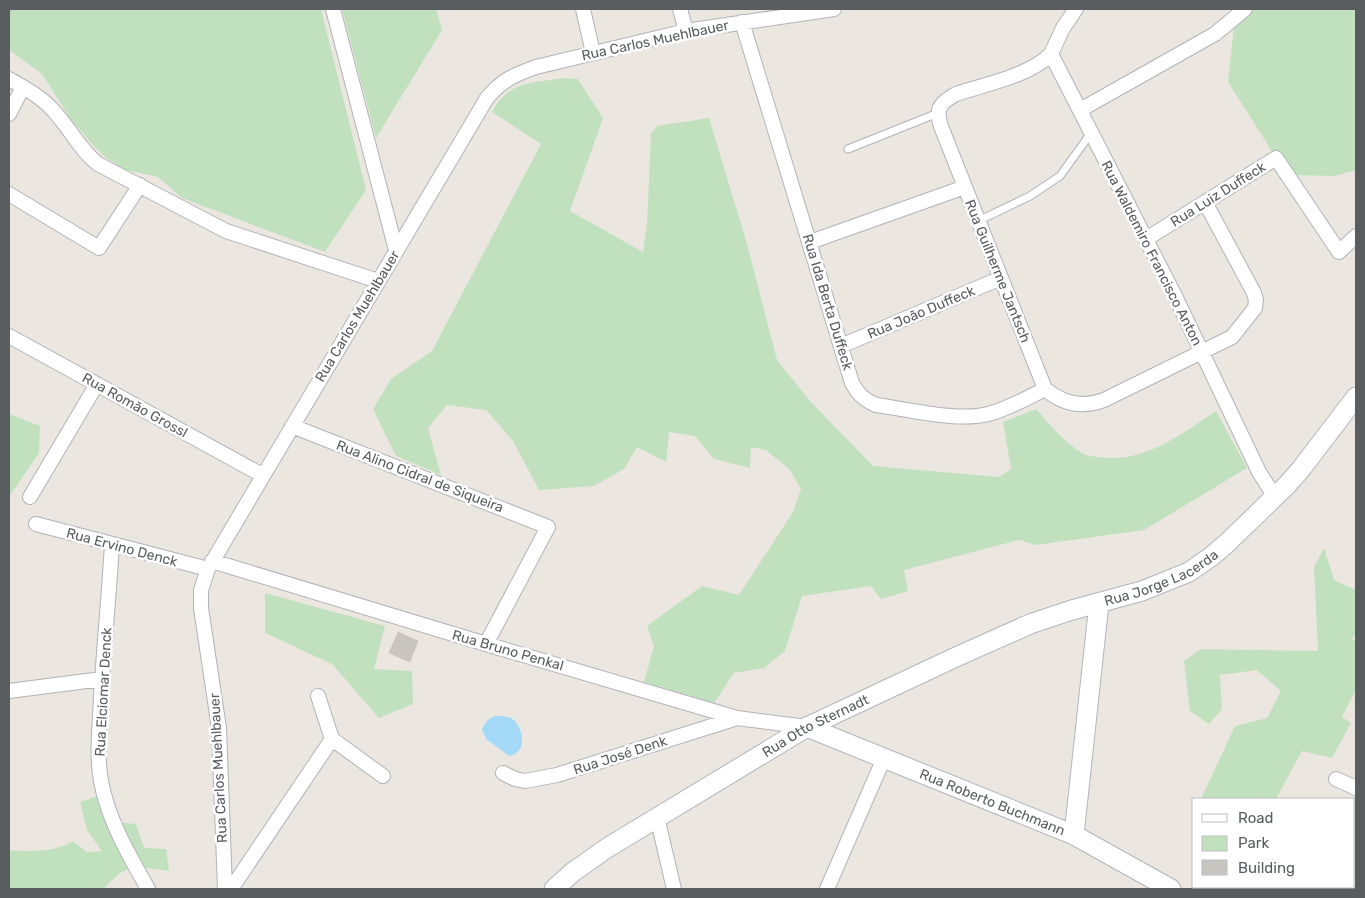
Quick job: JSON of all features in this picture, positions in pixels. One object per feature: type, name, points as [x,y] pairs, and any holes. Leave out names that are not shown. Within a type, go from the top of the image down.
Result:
[{"type":"main road","name":"Rua Jorge Lacerda","points":[[1074,836],[1099,603],[1142,591],[1189,572],[1212,556],[1301,470],[1356,397]]},
{"type":"main road","name":"Rua Otto Sternadt","points":[[554,889],[586,862],[807,727],[1008,634],[1052,616],[1099,603]]},
{"type":"main road","name":"Rua Roberto Buchmann","points":[[807,727],[1074,836],[1171,889]]},
{"type":"street","points":[[333,9],[396,250]]},
{"type":"street","points":[[583,9],[593,53]]},
{"type":"street","points":[[680,9],[686,31]]},
{"type":"street","name":"Rua Carlos Muehlbauer","points":[[225,889],[218,728],[201,608],[201,590],[210,565],[480,107],[504,80],[520,72],[686,31],[834,9]]},
{"type":"street","points":[[1080,110],[1215,34],[1245,9]]},
{"type":"street","points":[[938,113],[940,106],[956,94],[1029,70],[1044,61],[1051,54],[1071,11]]},
{"type":"street","name":"Rua Ida Berta Duffeck","points":[[742,22],[841,346],[860,396],[876,405],[951,416],[975,417],[1000,411],[1045,389]]},
{"type":"street","name":"Rua Waldemiro Francisco Anton","points":[[1051,54],[1146,238],[1259,472],[1275,497]]},
{"type":"street","points":[[9,78],[52,108],[92,159],[226,231],[378,281]]},
{"type":"street","points":[[9,114],[23,87]]},
{"type":"street","name":"Rua Guilherme Jantsch","points":[[938,113],[942,129],[1045,389]]},
{"type":"street","name":"Rua Luiz Duffeck","points":[[1146,238],[1276,158],[1340,252],[1356,236]]},
{"type":"street","points":[[9,194],[99,248],[140,185]]},
{"type":"street","points":[[810,242],[965,187]]},
{"type":"street","points":[[1045,389],[1053,396],[1065,402],[1084,405],[1094,404],[1232,336],[1250,316],[1255,308],[1256,300],[1250,285],[1205,202]]},
{"type":"street","name":"Rua João Duffeck","points":[[841,346],[1001,278]]},
{"type":"street","name":"Rua Romão Grossl","points":[[9,336],[262,475]]},
{"type":"street","points":[[30,497],[97,384]]},
{"type":"street","name":"Rua Alino Cidral de Siqueira","points":[[292,426],[548,527],[486,644]]},
{"type":"street","name":"Rua Ervino Denck","points":[[36,524],[112,544],[210,565]]},
{"type":"street","name":"Rua Elciomar Denck","points":[[112,544],[98,752],[102,787],[114,822],[148,889]]},
{"type":"street","name":"Rua Bruno Penkal","points":[[210,565],[737,718],[807,727]]},
{"type":"street","points":[[9,691],[102,679]]},
{"type":"street","points":[[318,696],[332,740],[382,776]]},
{"type":"street","name":"Rua José Denk","points":[[503,773],[515,779],[525,781],[557,775],[737,718]]},
{"type":"street","points":[[231,889],[332,740]]},
{"type":"street","points":[[826,889],[884,758]]},
{"type":"street","points":[[1336,779],[1356,788]]},
{"type":"street","points":[[657,817],[674,889]]},
{"type":"lane","points":[[848,149],[938,113]]},
{"type":"lane","points":[[978,221],[1030,196],[1060,176],[1092,132]]},
{"type":"green space","points":[[9,9],[321,9],[366,190],[325,252],[182,198],[158,177],[126,170],[106,158],[91,143],[70,118],[42,74],[9,50]]},
{"type":"green space","points":[[342,9],[436,9],[442,30],[376,138]]},
{"type":"green space","points":[[1245,9],[1356,9],[1356,170],[1335,176],[1287,175],[1228,82],[1235,17]]},
{"type":"green space","points":[[565,78],[578,79],[603,118],[570,211],[643,252],[647,223],[651,134],[657,126],[709,118],[747,244],[777,360],[810,401],[873,466],[999,477],[1011,469],[1003,422],[1036,409],[1052,428],[1083,454],[1115,458],[1131,456],[1161,446],[1216,411],[1247,468],[1144,530],[1036,545],[1019,540],[904,570],[908,591],[881,599],[871,586],[802,596],[785,651],[764,668],[734,673],[714,703],[644,682],[654,646],[647,626],[702,586],[739,595],[793,512],[801,489],[790,470],[766,450],[751,447],[750,468],[714,459],[695,436],[669,432],[666,462],[637,447],[624,469],[594,486],[539,490],[513,441],[486,410],[447,405],[428,428],[441,475],[396,456],[373,409],[391,379],[432,351],[541,144],[492,112],[506,94],[514,88]]},
{"type":"green space","points":[[9,414],[40,426],[39,453],[9,497]]},
{"type":"green space","points":[[1324,548],[1334,580],[1356,590],[1356,633],[1352,639],[1356,642],[1356,689],[1342,717],[1351,723],[1332,758],[1302,751],[1277,798],[1201,798],[1235,726],[1267,718],[1281,691],[1257,670],[1220,675],[1222,709],[1209,724],[1190,711],[1184,661],[1201,649],[1318,651],[1314,567]]},
{"type":"green space","points":[[265,593],[385,626],[374,669],[412,671],[413,704],[379,718],[332,664],[265,633]]},
{"type":"green space","points":[[104,794],[114,822],[136,824],[144,848],[166,849],[169,871],[133,868],[119,874],[104,889],[9,889],[9,850],[33,851],[50,849],[73,841],[87,852],[102,851],[87,830],[80,802]]},
{"type":"water","points":[[495,716],[511,718],[519,727],[522,739],[519,750],[515,754],[509,756],[486,739],[482,730],[490,718]]},
{"type":"building","points":[[398,632],[418,641],[410,662],[389,653]]}]
